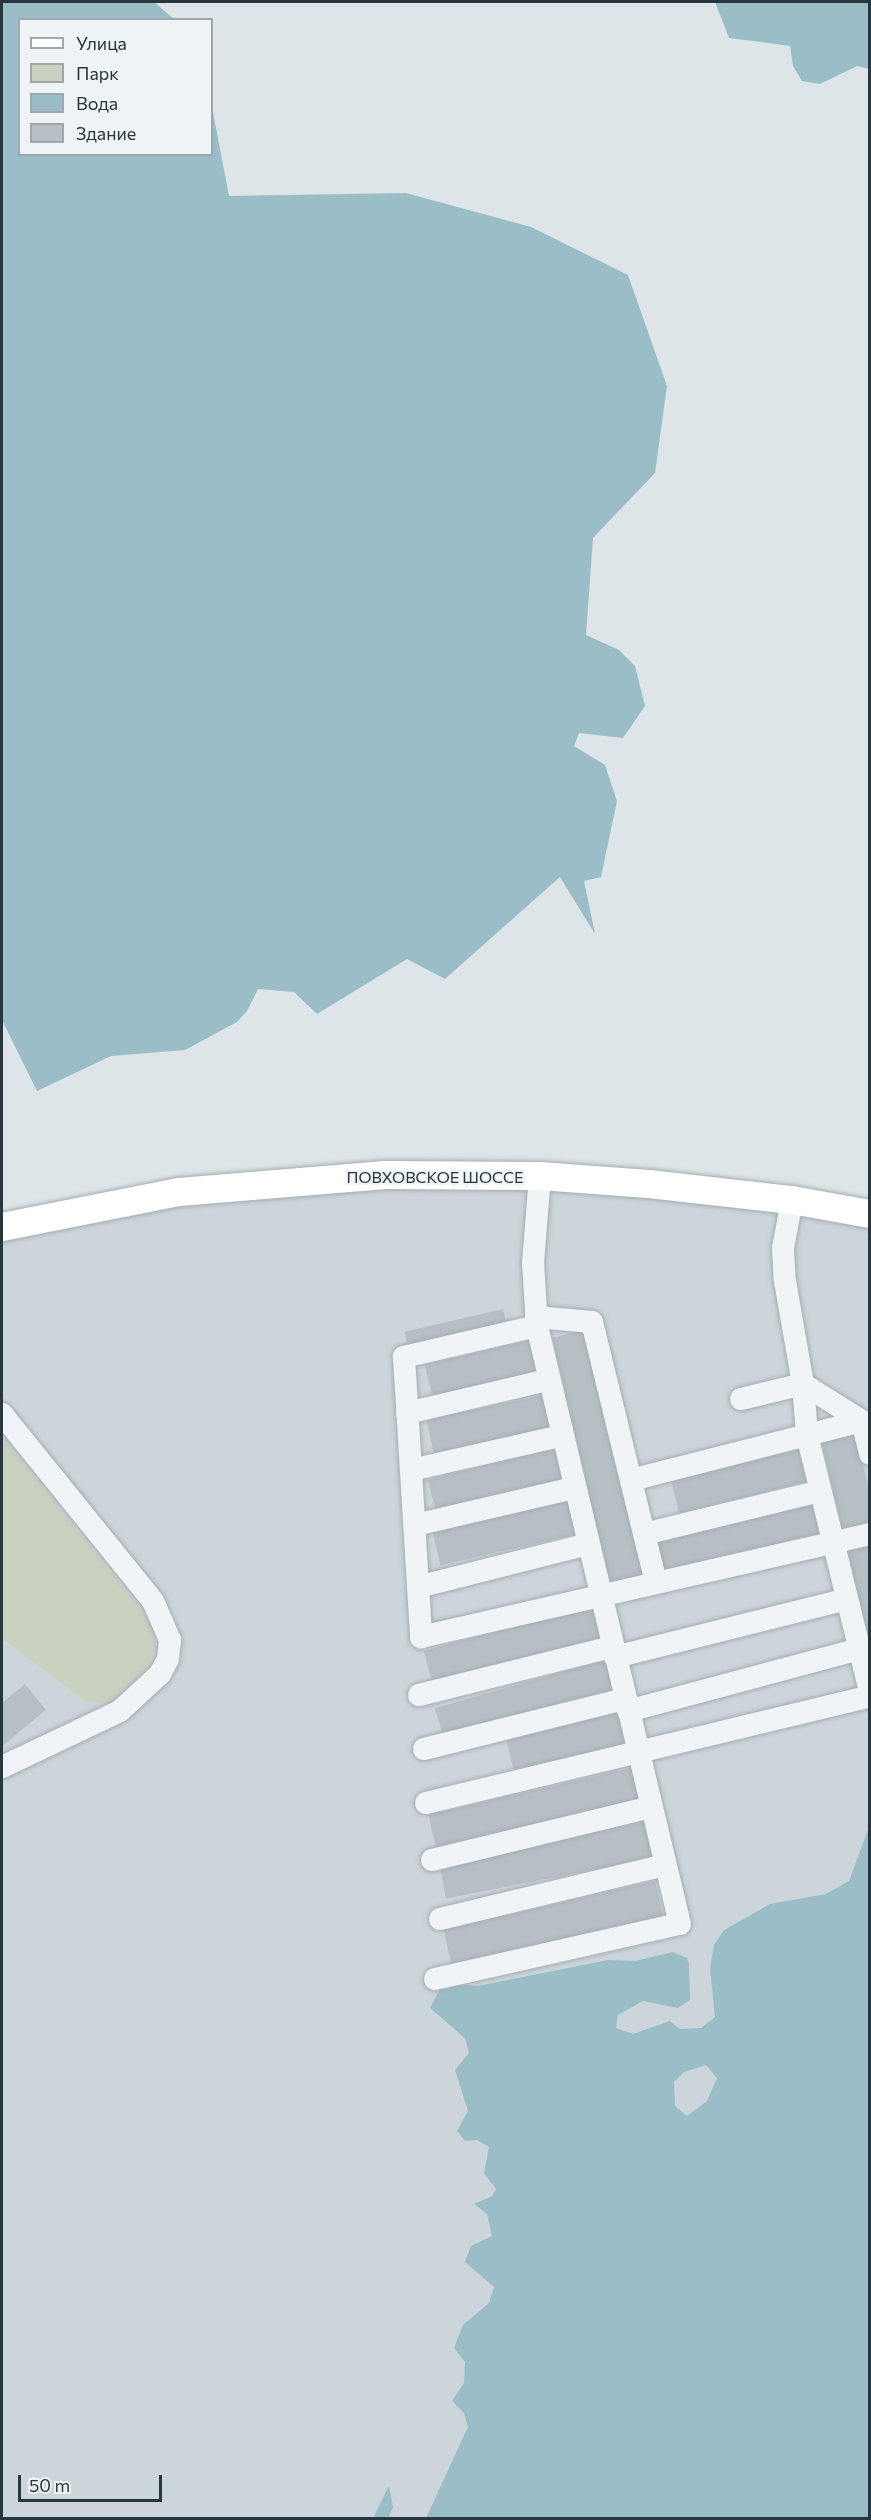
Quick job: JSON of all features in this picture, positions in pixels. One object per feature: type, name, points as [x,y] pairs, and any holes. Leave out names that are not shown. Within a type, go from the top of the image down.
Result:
[{"type":"main road","name":"ПОВХОВСКОЕ ШОССЕ","points":[[2,1227],[158,1196],[272,1182],[385,1174],[540,1176],[792,1200],[870,1214]]},
{"type":"lane","points":[[435,1979],[680,1924],[561,1436],[536,1321],[535,1221],[540,1176]]},
{"type":"lane","points":[[426,1803],[638,1753],[870,1694],[807,1436],[803,1384],[785,1281],[783,1248],[792,1200]]},
{"type":"lane","points":[[656,1582],[592,1322],[536,1321],[404,1357],[421,1637],[870,1534]]},
{"type":"lane","points":[[407,1413],[548,1380]]},
{"type":"lane","points":[[741,1399],[803,1384],[862,1421],[870,1454]]},
{"type":"lane","points":[[2,1414],[153,1601],[170,1640],[168,1659],[160,1674],[120,1711],[2,1767]]},
{"type":"lane","points":[[631,1480],[862,1421]]},
{"type":"lane","points":[[411,1470],[561,1436]]},
{"type":"lane","points":[[414,1525],[574,1488]]},
{"type":"lane","points":[[644,1534],[820,1491]]},
{"type":"lane","points":[[418,1587],[588,1544]]},
{"type":"lane","points":[[419,1695],[847,1599]]},
{"type":"lane","points":[[424,1749],[626,1705],[859,1649]]},
{"type":"lane","points":[[432,1860],[651,1807]]},
{"type":"lane","points":[[440,1919],[665,1865]]},
{"type":"shaded area","points":[[385,1175],[869,1214],[869,2518],[2,2518],[2,1227]]},
{"type":"green space","points":[[2,1437],[150,1621],[155,1642],[149,1667],[113,1703],[86,1702],[2,1638]]},
{"type":"water","points":[[2,2],[154,2],[173,18],[18,18],[18,156],[213,156],[213,112],[229,196],[406,193],[531,227],[628,275],[667,386],[655,473],[593,538],[586,635],[619,650],[635,666],[645,706],[623,738],[579,733],[574,746],[605,765],[617,801],[601,877],[584,881],[595,934],[560,877],[445,979],[407,959],[317,1014],[294,992],[258,989],[247,1011],[237,1022],[185,1050],[111,1056],[37,1091],[2,1020]]},
{"type":"water","points":[[715,2],[869,2],[869,69],[857,66],[820,84],[802,81],[793,66],[790,46],[729,38]]},
{"type":"water","points":[[869,1827],[869,2518],[426,2518],[468,2427],[464,2413],[452,2401],[464,2383],[465,2362],[454,2348],[463,2325],[489,2303],[494,2287],[465,2262],[471,2246],[492,2236],[487,2214],[474,2204],[492,2196],[496,2189],[484,2173],[489,2147],[477,2140],[465,2141],[457,2131],[468,2111],[455,2070],[469,2053],[465,2038],[430,2008],[440,1989],[454,1984],[478,1986],[608,1960],[635,1961],[673,1952],[687,1958],[690,2000],[678,2008],[643,2001],[618,2015],[616,2028],[633,2034],[670,2021],[680,2029],[701,2028],[715,2017],[710,1968],[714,1945],[724,1930],[770,1904],[826,1894],[849,1881]],"holes":[[[706,2065],[717,2078],[707,2101],[687,2116],[675,2106],[674,2082],[684,2072]]]},
{"type":"water","points":[[389,2486],[393,2507],[388,2518],[373,2518]]},
{"type":"building","points":[[503,1309],[507,1326],[408,1348],[405,1332]]},
{"type":"building","points":[[586,1330],[643,1577],[610,1584],[553,1338]]},
{"type":"building","points":[[532,1340],[540,1374],[433,1399],[425,1365]]},
{"type":"building","points":[[544,1395],[551,1429],[434,1454],[427,1420]]},
{"type":"building","points":[[856,1434],[870,1494],[870,1522],[842,1528],[822,1442]]},
{"type":"building","points":[[555,1448],[564,1483],[437,1515],[428,1480]]},
{"type":"building","points":[[800,1448],[808,1481],[679,1513],[671,1480]]},
{"type":"building","points":[[568,1500],[576,1534],[440,1565],[433,1531]]},
{"type":"building","points":[[817,1502],[824,1535],[662,1570],[655,1537]]},
{"type":"building","points":[[870,1542],[870,1642],[869,1642],[847,1548]]},
{"type":"building","points":[[592,1606],[601,1640],[433,1685],[424,1651]]},
{"type":"building","points":[[607,1659],[616,1691],[444,1740],[435,1708]]},
{"type":"building","points":[[25,1684],[46,1710],[2,1746],[2,1703]]},
{"type":"building","points":[[619,1711],[627,1747],[514,1773],[506,1737]]},
{"type":"building","points":[[631,1768],[639,1802],[436,1849],[428,1815]]},
{"type":"building","points":[[645,1822],[652,1858],[446,1898],[439,1862]]},
{"type":"building","points":[[655,1881],[663,1916],[452,1965],[444,1930]]}]
